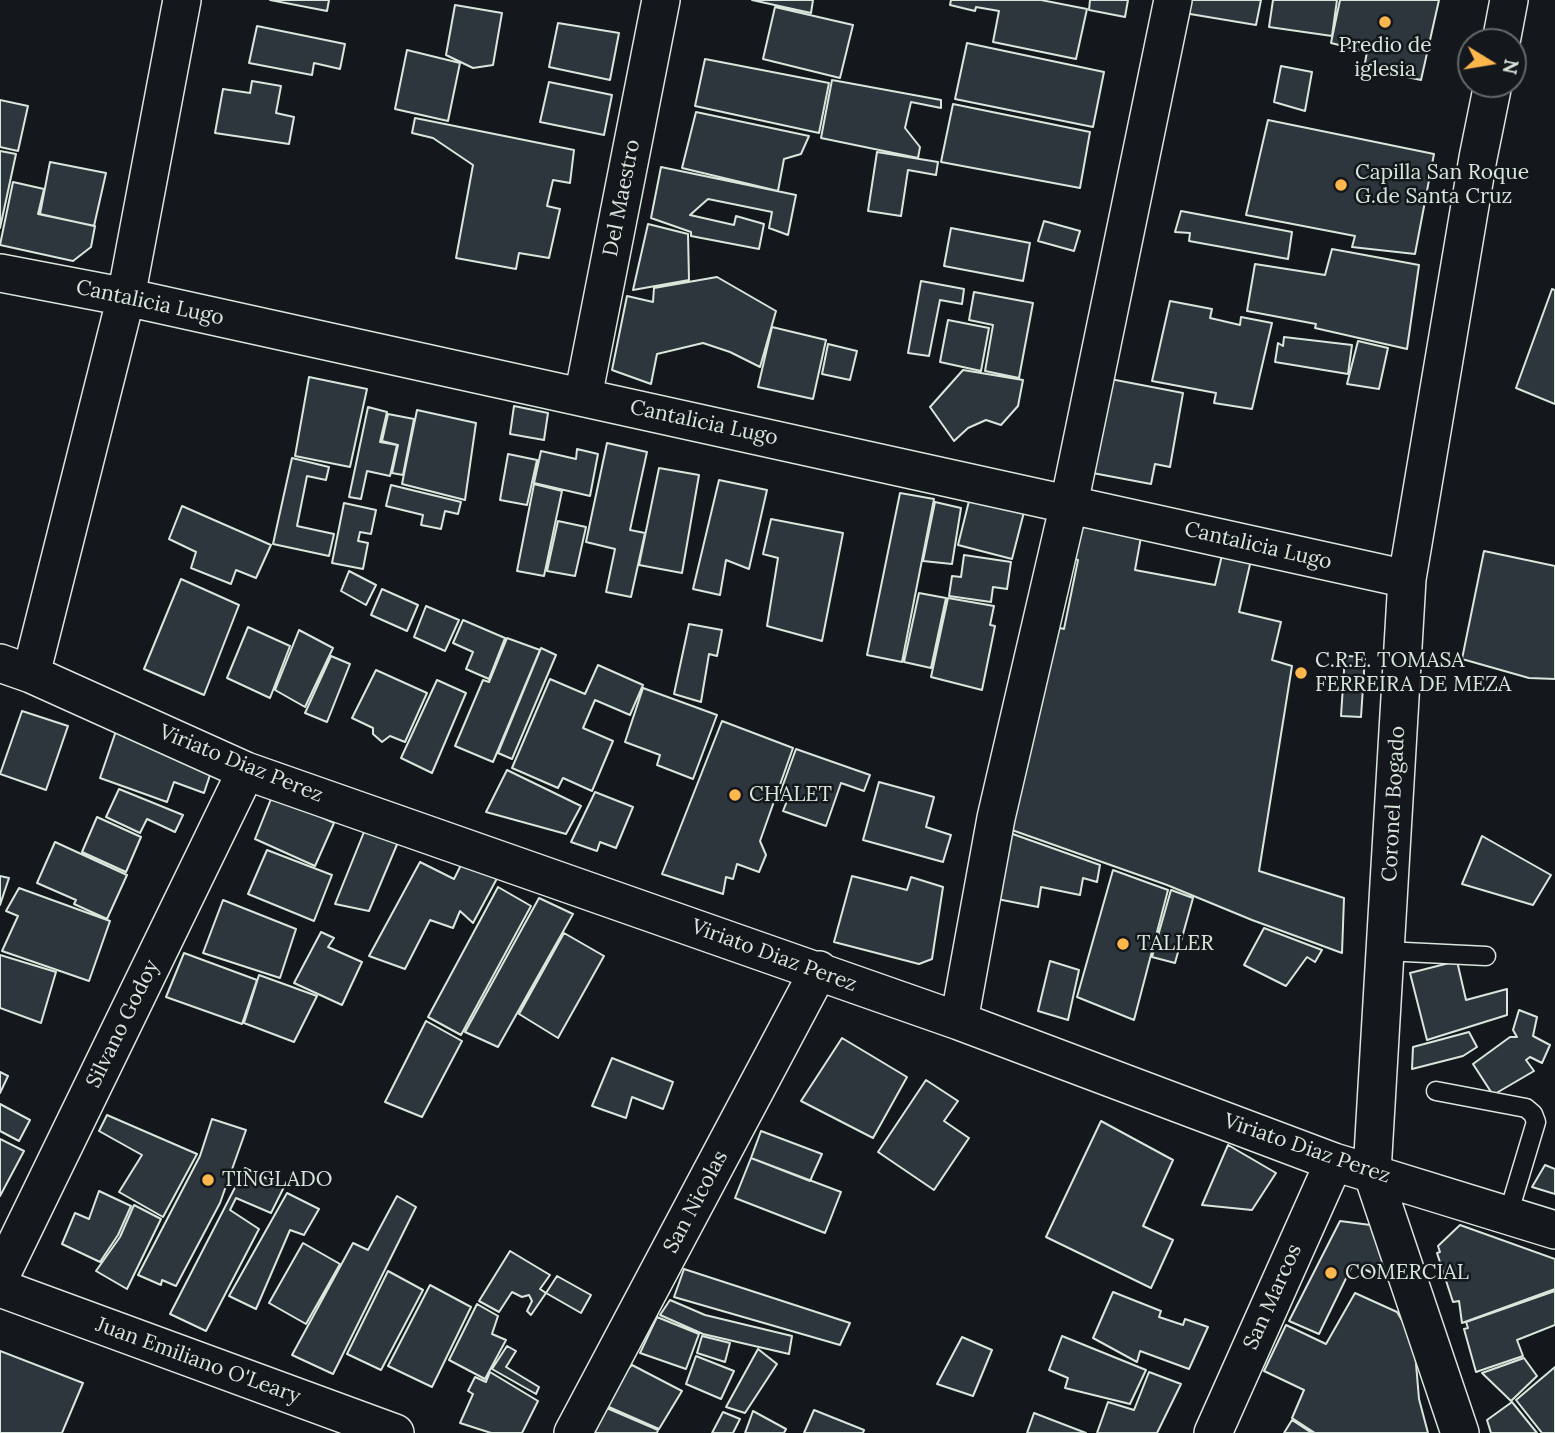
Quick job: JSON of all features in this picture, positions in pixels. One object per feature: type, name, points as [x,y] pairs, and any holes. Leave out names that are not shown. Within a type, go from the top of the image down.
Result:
[{"type":"street","points":[[16,668],[126,297],[182,0]]},
{"type":"street","name":"Del Maestro","points":[[583,397],[662,0]]},
{"type":"street","points":[[959,1021],[996,818],[1069,504],[1173,0]]},
{"type":"street","points":[[1504,28],[1509,0]]},
{"type":"street","name":"Coronel Bogado","points":[[1460,1433],[1372,1172],[1407,579],[1490,98]]},
{"type":"street","name":"Cantalicia Lugo","points":[[0,273],[126,297],[1407,579]]},
{"type":"street","name":"Viriato Diaz Perez","points":[[16,668],[246,771],[959,1021],[1334,1162],[1555,1230]]},
{"type":"street","name":"Silvano Godoy","points":[[0,1277],[246,771]]},
{"type":"street","name":"San Nicolas","points":[[573,1433],[819,971]]},
{"type":"street","name":"San Marcos","points":[[1216,1432],[1334,1162]]},
{"type":"street","name":"Juan Emiliano O'Leary","points":[[0,1288],[396,1433]]},
{"type":"lane","points":[[1385,951],[1486,956]]},
{"type":"lane","points":[[1436,1091],[1526,1108],[1533,1114],[1536,1122],[1508,1215]]},
{"type":"building","points":[[270,0],[329,0],[327,11]]},
{"type":"building","points":[[752,0],[813,0],[811,13]]},
{"type":"building","points":[[951,0],[1041,0],[1087,9],[1076,59],[993,42],[999,11],[976,7],[975,11],[950,5]]},
{"type":"building","points":[[1090,0],[1128,0],[1125,17],[1089,10]]},
{"type":"building","points":[[1180,0],[1261,0],[1256,25],[1178,12]]},
{"type":"building","name":"Predio de iglesia","points":[[1273,0],[1337,0],[1332,36],[1269,27]]},
{"type":"building","name":"Predio de iglesia","points":[[1340,0],[1439,0],[1421,80],[1364,68],[1367,52],[1331,43]]},
{"type":"building","points":[[455,5],[502,13],[493,65],[473,68],[446,55]]},
{"type":"building","points":[[775,7],[853,25],[840,78],[763,59]]},
{"type":"building","points":[[558,23],[619,33],[610,80],[549,67]]},
{"type":"building","points":[[257,26],[345,44],[340,69],[314,63],[312,75],[249,63]]},
{"type":"building","points":[[967,43],[1104,72],[1093,127],[955,99]]},
{"type":"building","points":[[407,50],[460,63],[448,121],[395,109]]},
{"type":"building","points":[[705,59],[829,83],[819,133],[695,106]]},
{"type":"building","points":[[1281,66],[1312,72],[1305,111],[1274,102]]},
{"type":"building","points":[[832,80],[941,100],[941,108],[911,102],[905,128],[920,147],[918,158],[821,138]]},
{"type":"building","points":[[252,81],[281,86],[276,113],[294,117],[289,144],[215,133],[223,89],[250,93]]},
{"type":"building","points":[[549,82],[612,95],[604,135],[540,122]]},
{"type":"building","points":[[0,100],[28,106],[18,151],[0,147]]},
{"type":"building","points":[[953,104],[1090,132],[1080,188],[941,162]]},
{"type":"building","points":[[696,112],[809,136],[801,154],[784,159],[778,191],[682,168]]},
{"type":"building","points":[[415,118],[574,150],[570,183],[553,180],[547,206],[560,209],[549,258],[519,253],[516,269],[456,258],[473,165],[433,138],[412,133]]},
{"type":"building","name":"Capilla San Roque G.de Santa Cruz","points":[[1268,120],[1434,154],[1415,254],[1352,247],[1355,236],[1246,215]]},
{"type":"building","points":[[0,151],[16,154],[0,228]]},
{"type":"building","points":[[877,152],[938,162],[936,175],[908,170],[901,216],[868,211]]},
{"type":"building","points":[[50,162],[106,173],[94,226],[40,214]]},
{"type":"building","points":[[661,167],[796,195],[788,235],[769,228],[772,212],[708,199],[690,215],[734,225],[736,216],[764,224],[759,249],[691,236],[691,232],[651,218]]},
{"type":"building","points":[[13,182],[44,189],[38,214],[95,226],[91,247],[73,261],[0,245]]},
{"type":"building","points":[[1181,211],[1292,232],[1288,259],[1189,241],[1190,233],[1175,232]]},
{"type":"building","points":[[1044,221],[1080,231],[1074,251],[1038,241]]},
{"type":"building","points":[[648,224],[688,234],[689,280],[633,290]]},
{"type":"building","points":[[951,228],[1030,243],[1023,281],[944,266]]},
{"type":"building","points":[[1332,249],[1419,265],[1407,349],[1315,328],[1316,324],[1247,311],[1255,264],[1325,275]]},
{"type":"building","points":[[717,277],[776,311],[760,367],[730,352],[703,343],[657,354],[651,384],[612,370],[627,296],[653,302],[654,288]]},
{"type":"building","points":[[921,281],[964,289],[962,304],[940,300],[929,356],[908,353]]},
{"type":"building","points":[[1552,289],[1555,290],[1555,404],[1516,388]]},
{"type":"building","points":[[974,292],[1033,303],[1019,378],[985,371],[993,325],[969,320]]},
{"type":"building","points":[[1170,301],[1212,309],[1210,318],[1240,325],[1241,317],[1272,323],[1252,409],[1214,403],[1216,393],[1152,381]]},
{"type":"building","points":[[948,320],[989,328],[981,371],[940,362]]},
{"type":"building","points":[[772,327],[826,340],[813,399],[758,387]]},
{"type":"building","points":[[1284,337],[1352,345],[1348,374],[1275,362],[1278,343],[1283,346]]},
{"type":"building","points":[[1358,341],[1388,348],[1379,389],[1347,384]]},
{"type":"building","points":[[828,344],[857,351],[850,380],[822,374]]},
{"type":"building","points":[[963,370],[1023,380],[1018,406],[1001,425],[986,420],[968,428],[954,441],[930,407]]},
{"type":"building","points":[[309,377],[367,389],[350,467],[295,456]]},
{"type":"building","points":[[1100,377],[1183,393],[1170,467],[1155,464],[1151,484],[1082,471]]},
{"type":"building","points":[[514,406],[548,413],[544,440],[510,434]]},
{"type":"building","points":[[368,407],[387,412],[380,442],[397,445],[390,476],[367,471],[361,499],[349,497]]},
{"type":"building","points":[[417,410],[476,423],[465,500],[402,484]]},
{"type":"building","points":[[388,414],[414,419],[403,475],[392,473],[398,445],[382,441]]},
{"type":"building","points":[[607,443],[647,452],[630,530],[645,533],[631,597],[606,592],[615,549],[586,542]]},
{"type":"building","points":[[577,449],[598,454],[590,496],[534,483],[541,451],[576,459]]},
{"type":"building","points":[[508,454],[537,460],[527,505],[500,500]]},
{"type":"building","points":[[292,458],[329,467],[326,480],[307,476],[297,526],[334,534],[329,556],[273,544]]},
{"type":"building","points":[[659,468],[699,475],[682,573],[639,565]]},
{"type":"building","points":[[719,480],[767,490],[749,569],[726,560],[720,595],[693,589]]},
{"type":"building","points":[[534,484],[562,491],[544,576],[517,571]]},
{"type":"building","points":[[391,485],[461,502],[458,514],[445,511],[441,529],[421,525],[423,515],[386,506]]},
{"type":"building","points":[[900,493],[934,499],[902,662],[867,655]]},
{"type":"building","points":[[970,497],[1024,512],[1012,559],[958,545]]},
{"type":"building","points":[[935,502],[961,508],[952,564],[923,561]]},
{"type":"building","points":[[344,503],[376,510],[371,534],[360,532],[358,541],[368,543],[363,569],[332,563]]},
{"type":"building","points":[[182,506],[271,545],[256,578],[236,570],[231,584],[191,568],[196,552],[169,539]]},
{"type":"building","points":[[771,519],[843,533],[822,641],[767,626],[778,558],[763,554]]},
{"type":"building","points":[[1079,520],[1141,537],[1135,570],[1215,585],[1222,555],[1251,560],[1239,612],[1281,622],[1272,660],[1292,666],[1259,871],[1344,898],[1342,953],[1167,885],[1009,829],[1047,625],[1064,629],[1078,560],[1060,555]]},
{"type":"building","points":[[558,521],[586,527],[575,576],[547,571]]},
{"type":"building","points":[[1484,551],[1555,566],[1555,679],[1529,678],[1462,659]]},
{"type":"building","points":[[964,555],[1011,562],[1007,589],[993,587],[991,602],[949,596],[952,576],[961,577]]},
{"type":"building","points":[[349,571],[376,585],[366,605],[341,591]]},
{"type":"building","points":[[181,579],[239,605],[204,695],[144,669]]},
{"type":"building","points":[[382,589],[418,605],[407,631],[371,615]]},
{"type":"building","points":[[919,593],[946,598],[931,668],[904,662]]},
{"type":"building","points":[[948,598],[994,606],[990,625],[995,626],[982,690],[931,677]]},
{"type":"building","points":[[426,606],[459,620],[445,651],[414,637]]},
{"type":"building","points":[[463,620],[505,638],[489,679],[466,669],[473,652],[453,643]]},
{"type":"building","points":[[689,624],[722,630],[717,656],[709,654],[701,702],[674,694]]},
{"type":"building","points":[[248,627],[290,646],[270,698],[227,678]]},
{"type":"building","points":[[299,630],[333,648],[305,707],[275,690]]},
{"type":"building","points":[[507,638],[540,650],[493,762],[455,746],[483,680],[489,682]]},
{"type":"building","points":[[541,648],[556,655],[512,759],[498,753]]},
{"type":"building","points":[[331,656],[350,664],[327,722],[305,713]]},
{"type":"building","points":[[1345,656],[1365,657],[1361,717],[1341,716]]},
{"type":"building","points":[[598,665],[643,685],[630,715],[595,700],[583,728],[613,741],[592,791],[563,778],[558,788],[512,768],[550,679],[585,694]]},
{"type":"building","points":[[376,670],[427,693],[405,742],[390,736],[382,742],[373,734],[373,728],[352,718]]},
{"type":"building","points":[[437,680],[466,693],[432,773],[401,758]]},
{"type":"building","points":[[643,688],[717,715],[693,779],[657,765],[660,755],[625,742]]},
{"type":"building","points":[[22,711],[68,726],[46,790],[0,774]]},
{"type":"building","name":"CHALET","points":[[722,721],[793,748],[760,841],[766,855],[759,872],[737,864],[733,879],[726,877],[723,894],[662,874]]},
{"type":"building","points":[[117,728],[214,763],[204,793],[174,782],[167,802],[100,778]]},
{"type":"building","points":[[796,749],[870,775],[864,791],[841,783],[826,826],[783,811],[789,796],[780,793]]},
{"type":"building","points":[[507,770],[581,806],[566,834],[486,812]]},
{"type":"building","points":[[879,782],[934,797],[926,827],[951,835],[943,862],[863,840]]},
{"type":"building","points":[[119,789],[183,815],[175,832],[147,819],[140,833],[106,817]]},
{"type":"building","points":[[595,792],[633,807],[616,848],[600,842],[597,851],[571,842]]},
{"type":"building","points":[[273,794],[334,823],[315,866],[255,839]]},
{"type":"building","points":[[97,817],[141,837],[126,872],[82,852]]},
{"type":"building","points":[[368,822],[401,835],[369,911],[335,904]]},
{"type":"building","points":[[1007,832],[1100,865],[1097,882],[1083,878],[1080,895],[1041,887],[1038,907],[992,898]]},
{"type":"building","points":[[1482,836],[1551,875],[1533,905],[1462,884]]},
{"type":"building","points":[[55,842],[127,875],[107,919],[74,904],[76,900],[37,883]]},
{"type":"building","points":[[267,850],[332,875],[314,921],[248,894]]},
{"type":"building","points":[[465,857],[501,871],[473,923],[460,911],[453,928],[430,920],[405,969],[369,956],[420,862],[454,879]]},
{"type":"building","name":"TALLER","points":[[1113,870],[1168,890],[1134,1020],[1077,997]]},
{"type":"building","points":[[0,876],[9,878],[0,905]]},
{"type":"building","points":[[852,876],[907,890],[911,877],[943,887],[932,959],[919,964],[834,942]]},
{"type":"building","points":[[498,887],[531,906],[461,1035],[428,1017]]},
{"type":"building","points":[[19,888],[110,921],[89,981],[2,951],[18,916],[6,911]]},
{"type":"building","points":[[1171,890],[1193,898],[1175,963],[1152,957]]},
{"type":"building","points":[[539,898],[573,914],[498,1047],[465,1032]]},
{"type":"building","points":[[223,900],[296,929],[280,978],[203,953]]},
{"type":"building","points":[[1264,928],[1322,950],[1315,962],[1307,957],[1286,986],[1244,965]]},
{"type":"building","points":[[321,932],[334,938],[328,947],[362,962],[342,1005],[294,983]]},
{"type":"building","points":[[564,933],[604,956],[558,1038],[519,1014]]},
{"type":"building","points":[[184,953],[257,980],[242,1024],[166,997]]},
{"type":"building","points":[[0,955],[56,972],[41,1023],[0,1008]]},
{"type":"building","points":[[1050,961],[1079,970],[1068,1020],[1038,1011]]},
{"type":"building","points":[[1457,961],[1466,1000],[1507,989],[1507,1015],[1427,1040],[1410,973]]},
{"type":"building","points":[[259,975],[317,996],[294,1042],[244,1023]]},
{"type":"building","points":[[1519,1010],[1537,1017],[1533,1036],[1550,1045],[1542,1063],[1530,1057],[1526,1060],[1534,1071],[1493,1095],[1473,1064],[1510,1037],[1517,1037],[1513,1030]]},
{"type":"building","points":[[426,1021],[462,1041],[422,1117],[385,1102]]},
{"type":"building","points":[[1469,1032],[1477,1047],[1463,1056],[1412,1069],[1413,1047]]},
{"type":"building","points":[[842,1038],[907,1077],[873,1138],[801,1101]]},
{"type":"building","points":[[612,1058],[673,1082],[663,1109],[632,1097],[626,1118],[592,1106]]},
{"type":"building","points":[[0,1072],[8,1076],[0,1093]]},
{"type":"building","points":[[926,1080],[958,1101],[944,1121],[969,1138],[934,1190],[878,1152]]},
{"type":"building","points":[[0,1104],[30,1120],[19,1141],[0,1131]]},
{"type":"building","points":[[107,1115],[197,1154],[163,1217],[119,1192],[142,1155],[99,1131]]},
{"type":"building","name":"TINGLADO","points":[[212,1119],[246,1130],[220,1203],[176,1286],[162,1280],[161,1285],[138,1275],[200,1156]]},
{"type":"building","points":[[1101,1121],[1173,1160],[1143,1226],[1173,1240],[1151,1288],[1046,1237]]},
{"type":"building","points":[[761,1131],[822,1154],[810,1181],[751,1158]]},
{"type":"building","points":[[0,1139],[24,1151],[0,1196]]},
{"type":"building","points":[[1228,1145],[1276,1173],[1252,1210],[1202,1205]]},
{"type":"building","points":[[751,1158],[841,1192],[825,1233],[735,1198]]},
{"type":"building","points":[[1545,1165],[1555,1169],[1555,1194],[1532,1187]]},
{"type":"building","points":[[245,1168],[284,1187],[271,1213],[236,1198],[230,1210],[259,1229],[206,1331],[170,1314]]},
{"type":"building","points":[[99,1191],[131,1206],[118,1235],[100,1262],[62,1244],[75,1213],[89,1219]]},
{"type":"building","points":[[287,1193],[319,1209],[304,1235],[290,1230],[256,1309],[229,1296]]},
{"type":"building","points":[[397,1196],[416,1207],[333,1374],[292,1355],[353,1243],[368,1250]]},
{"type":"building","points":[[134,1205],[161,1219],[127,1289],[96,1271],[120,1237]]},
{"type":"building","name":"COMERCIAL","points":[[1340,1221],[1378,1226],[1392,1282],[1353,1264],[1319,1334],[1289,1321]]},
{"type":"building","points":[[1460,1225],[1555,1259],[1555,1289],[1462,1323],[1459,1301],[1453,1302],[1437,1253],[1440,1252],[1438,1246]]},
{"type":"building","points":[[303,1243],[340,1264],[306,1324],[269,1303]]},
{"type":"building","points":[[510,1251],[550,1275],[540,1289],[546,1293],[531,1315],[527,1311],[532,1301],[529,1295],[522,1297],[512,1292],[499,1312],[479,1301]]},
{"type":"building","points":[[684,1269],[850,1323],[840,1345],[674,1297]]},
{"type":"building","points":[[388,1271],[423,1290],[381,1370],[347,1354]]},
{"type":"building","points":[[557,1276],[591,1295],[581,1313],[546,1293]]},
{"type":"building","points":[[430,1285],[471,1307],[432,1387],[388,1366]]},
{"type":"building","points":[[1555,1291],[1555,1325],[1517,1340],[1523,1356],[1476,1372],[1464,1329],[1468,1328],[1466,1322]]},
{"type":"building","points":[[1113,1292],[1161,1311],[1159,1317],[1183,1325],[1185,1319],[1208,1327],[1189,1369],[1140,1351],[1137,1362],[1093,1338]]},
{"type":"building","points":[[1355,1293],[1397,1312],[1414,1340],[1419,1399],[1428,1433],[1315,1433],[1292,1418],[1304,1390],[1264,1371],[1286,1325],[1326,1344]]},
{"type":"building","points":[[670,1300],[705,1315],[792,1336],[789,1354],[703,1334],[660,1315]]},
{"type":"building","points":[[477,1304],[498,1316],[492,1334],[506,1340],[485,1379],[449,1360]]},
{"type":"building","points":[[657,1317],[699,1334],[686,1369],[640,1353]]},
{"type":"building","points":[[702,1336],[730,1343],[725,1362],[697,1353]]},
{"type":"building","points":[[1062,1336],[1146,1370],[1130,1404],[1065,1388],[1068,1378],[1049,1370]]},
{"type":"building","points":[[962,1337],[992,1350],[973,1396],[937,1384]]},
{"type":"building","points":[[507,1346],[516,1351],[506,1367],[539,1387],[536,1394],[492,1369]]},
{"type":"building","points":[[758,1349],[777,1364],[745,1413],[726,1407]]},
{"type":"building","points":[[0,1351],[83,1383],[62,1433],[0,1433]]},
{"type":"building","points":[[696,1356],[734,1371],[721,1399],[686,1384]]},
{"type":"building","points":[[1524,1358],[1537,1376],[1511,1401],[1482,1373]]},
{"type":"building","points":[[632,1365],[682,1391],[659,1429],[602,1404],[609,1387]]},
{"type":"building","points":[[1555,1367],[1555,1433],[1542,1433],[1516,1400]]},
{"type":"building","points":[[490,1372],[538,1401],[522,1433],[491,1433],[460,1423],[473,1394],[468,1391],[475,1377],[486,1382]]},
{"type":"building","points":[[1149,1372],[1181,1384],[1157,1433],[1097,1433],[1108,1402],[1134,1410]]},
{"type":"building","points":[[1512,1402],[1537,1433],[1491,1433],[1487,1420]]},
{"type":"building","points":[[602,1406],[658,1430],[657,1433],[589,1433]]},
{"type":"building","points":[[814,1410],[864,1430],[863,1433],[804,1433]]},
{"type":"building","points":[[753,1411],[786,1429],[784,1433],[745,1433]]},
{"type":"building","points":[[723,1412],[740,1419],[733,1433],[712,1433]]},
{"type":"building","points":[[1034,1413],[1086,1433],[1027,1433]]},
{"type":"building","points":[[1292,1420],[1312,1433],[1284,1433]]},
{"type":"place","name":"Predio de iglesia","points":[[1385,22]]},
{"type":"place","name":"Capilla San Roque G.de Santa Cruz","points":[[1341,185]]},
{"type":"place","name":"C.R.E. TOMASA FERREIRA DE MEZA","points":[[1301,673]]},
{"type":"place","name":"CHALET","points":[[735,795]]},
{"type":"place","name":"TALLER","points":[[1123,944]]},
{"type":"place","name":"TINGLADO","points":[[208,1180]]},
{"type":"place","name":"COMERCIAL","points":[[1331,1273]]}]
